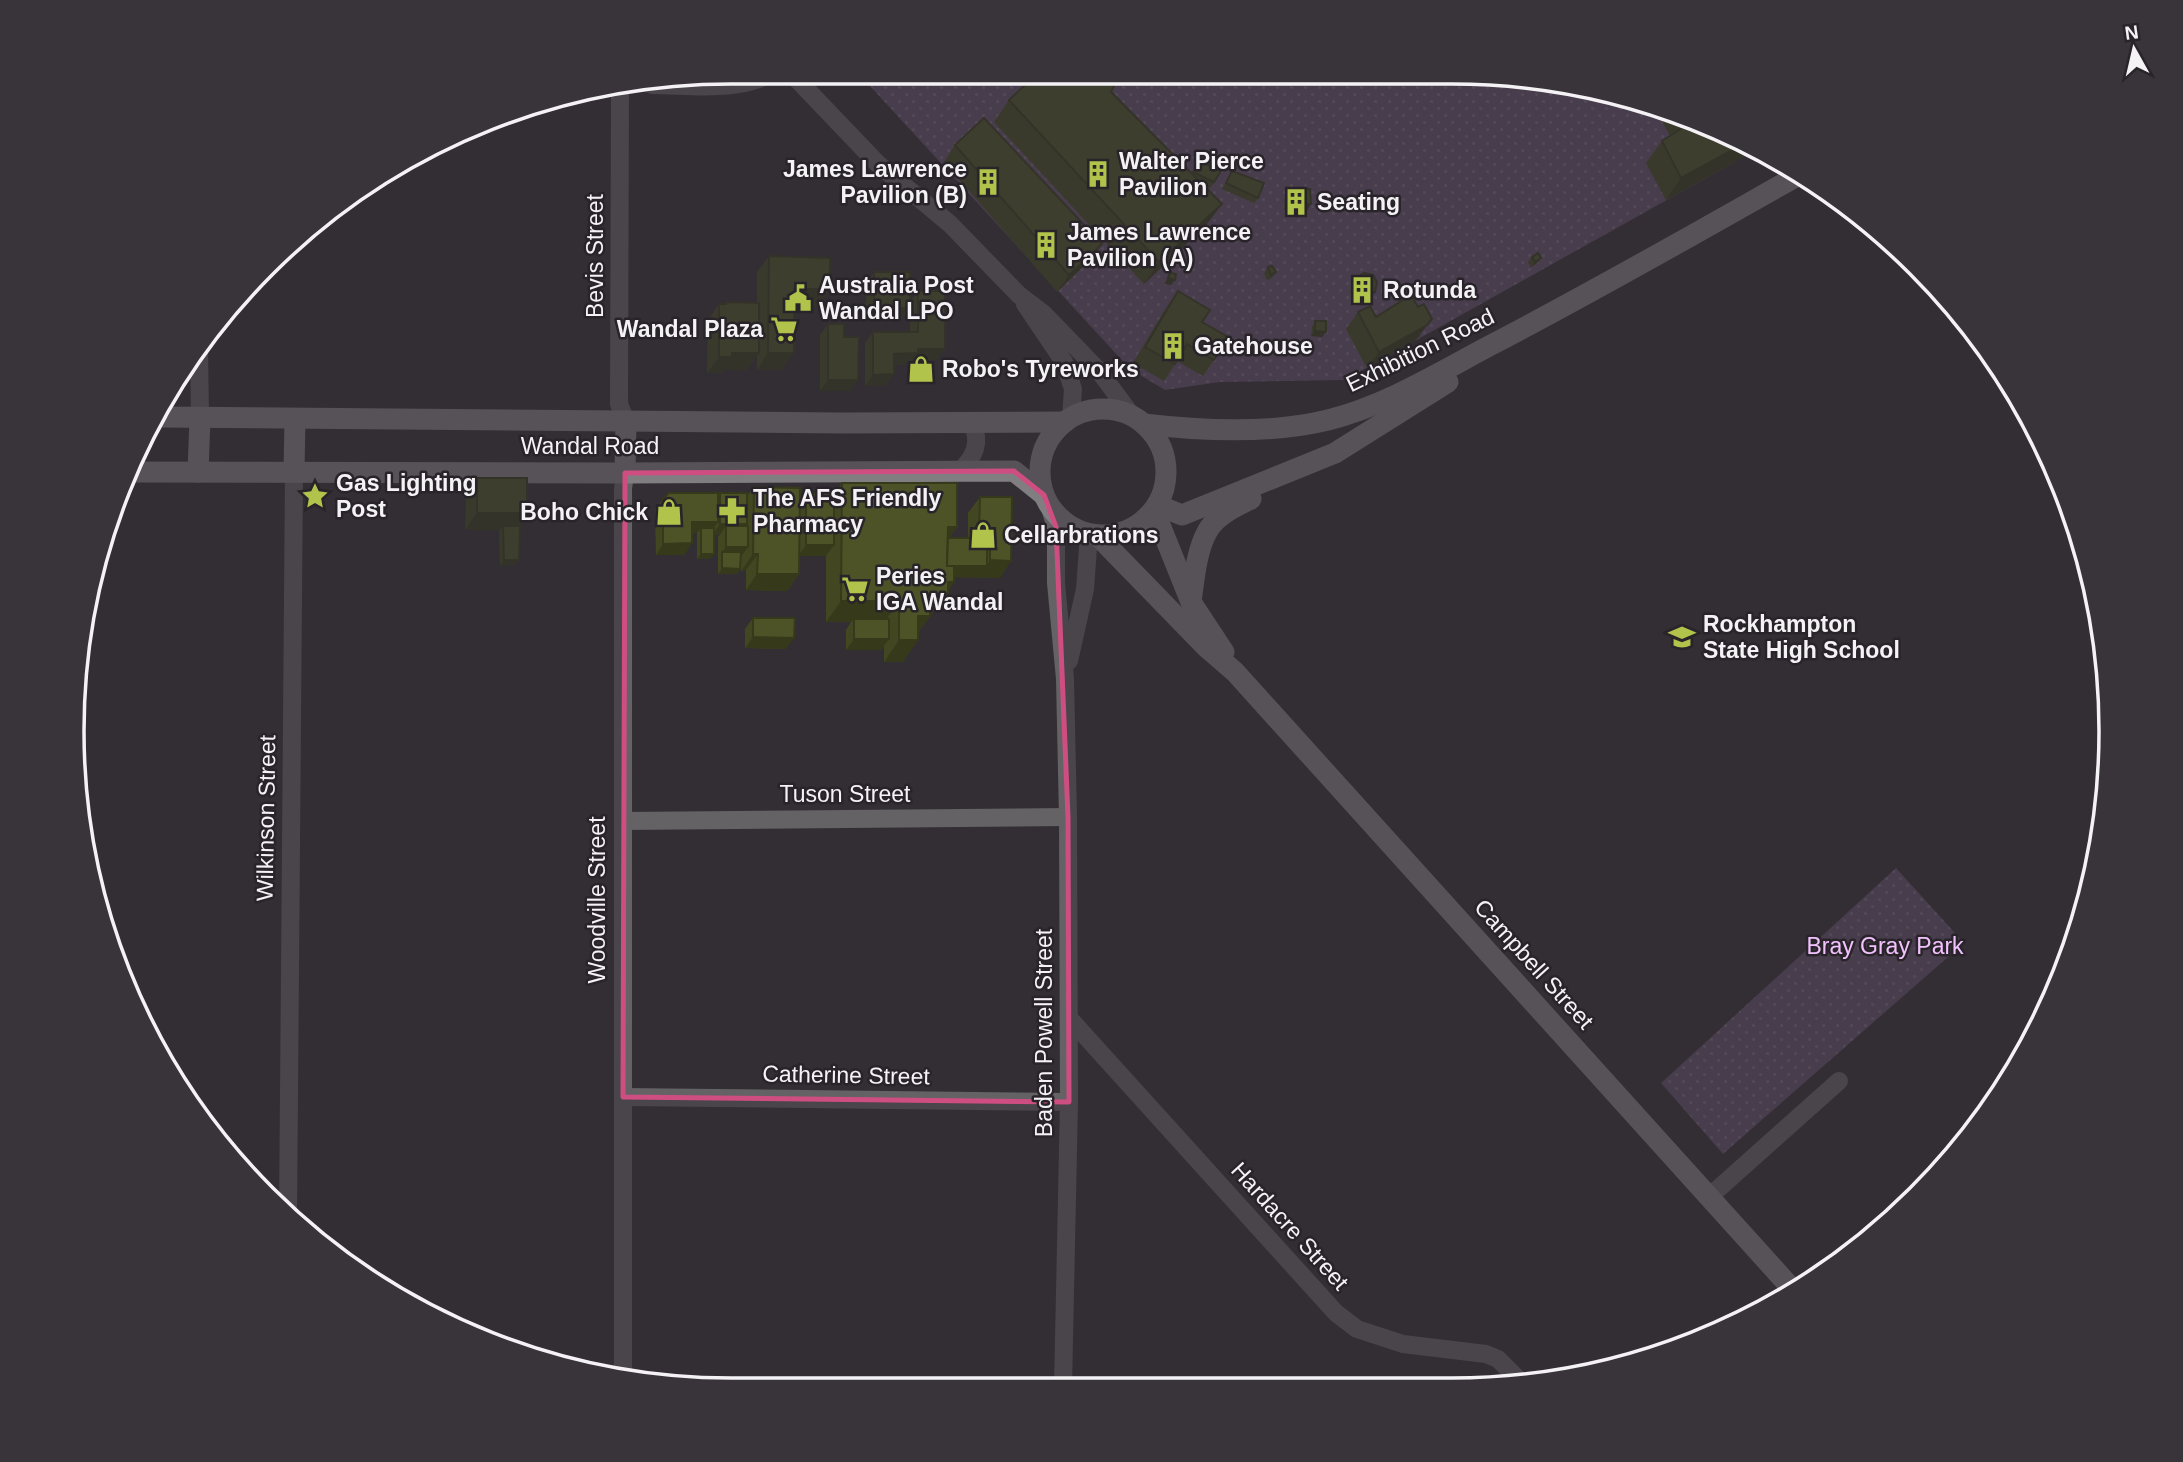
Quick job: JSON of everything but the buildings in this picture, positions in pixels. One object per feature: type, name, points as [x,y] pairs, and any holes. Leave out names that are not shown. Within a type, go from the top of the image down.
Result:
[{"type":"street","points":[[689,85],[732,84]]},
{"type":"street","points":[[801,84],[878,164],[950,224],[1019,295],[1044,314],[1090,361],[1138,420],[1156,437],[1164,454],[1166,471],[1164,489],[1155,508],[1138,525],[1118,534],[1093,534],[1073,528],[1060,518],[1047,500],[1040,480],[1040,463],[1053,434],[1068,420],[1088,411],[1118,411],[1138,420]]},
{"type":"street","name":"Bevis Street","points":[[620,94],[619,404],[626,421]]},
{"type":"street","name":"Exhibition Road","points":[[1138,420],[1197,430],[1229,430],[1326,421],[1375,406],[1586,295],[1790,180]]},
{"type":"street","points":[[1019,295],[1064,362],[1073,389],[1068,420]]},
{"type":"street","name":"Exhibition Road","points":[[1191,603],[1196,569],[1207,531],[1224,514],[1335,453],[1586,295]]},
{"type":"street","points":[[198,472],[200,362]]},
{"type":"street","name":"Wandal Road","points":[[166,417],[972,423],[1068,420]]},
{"type":"street","name":"Wilkinson Street","points":[[288,1202],[295,419]]},
{"type":"street","name":"Woodville Street","points":[[622,1368],[623,489],[626,421]]},
{"type":"street","points":[[961,470],[975,452],[977,438],[972,423]]},
{"type":"street","name":"Exhibition Road","points":[[1155,508],[1182,515],[1335,453]]},
{"type":"street","name":"Wandal Road","points":[[138,472],[1014,471],[1047,500]]},
{"type":"street","name":"Baden Powell Street","points":[[1047,500],[1056,527],[1056,583],[1065,679],[1068,817],[1069,1102],[1063,1378]]},
{"type":"street","name":"Campbell Street","points":[[1155,508],[1191,603],[1235,672]]},
{"type":"street","name":"Baden Powell Street","points":[[1065,679],[1085,589],[1093,534]]},
{"type":"street","name":"Campbell Street","points":[[1093,534],[1205,646],[1235,672],[1787,1284]]},
{"type":"street","name":"Tuson Street","points":[[623,821],[1068,817]]},
{"type":"street","name":"Hardacre Street","points":[[1069,1018],[1336,1313],[1357,1329],[1403,1344],[1486,1354],[1498,1359],[1514,1375]]},
{"type":"street","points":[[1709,1197],[1839,1081]]},
{"type":"street","name":"Catherine Street","points":[[623,1097],[1069,1102]]},
{"type":"highlighted area","points":[[1014,471],[1044,495],[1056,527],[1068,817],[1069,1102],[623,1097],[625,473]]},
{"type":"green space","points":[[868,84],[1494,85],[1578,96],[1619,106],[1700,133],[1746,155],[1345,380],[1220,382],[1165,390],[1130,369]]},
{"type":"green space","name":"Bray Gray Park","points":[[1896,868],[1964,943],[1723,1154],[1661,1083]]},
{"type":"place","name":"Walter Pierce Pavilion","points":[[1098,174]]},
{"type":"place","name":"James Lawrence Pavilion (B)","points":[[988,182]]},
{"type":"place","name":"Seating","points":[[1296,202]]},
{"type":"place","name":"James Lawrence Pavilion (A)","points":[[1046,245]]},
{"type":"place","name":"Rotunda","points":[[1362,290]]},
{"type":"place","name":"Australia Post Wandal LPO","points":[[798,298]]},
{"type":"place","name":"Wandal Plaza","points":[[784,329]]},
{"type":"place","name":"Gatehouse","points":[[1173,346]]},
{"type":"place","name":"Robo's Tyreworks","points":[[921,369]]},
{"type":"place","name":"Gas Lighting Post","points":[[315,496]]},
{"type":"place","name":"The AFS Friendly Pharmacy","points":[[732,511]]},
{"type":"place","name":"Boho Chick","points":[[669,512]]},
{"type":"place","name":"Cellarbrations","points":[[983,535]]},
{"type":"place","name":"Peries IGA Wandal","points":[[855,589]]},
{"type":"place","name":"Rockhampton State High School","points":[[1682,637]]}]
